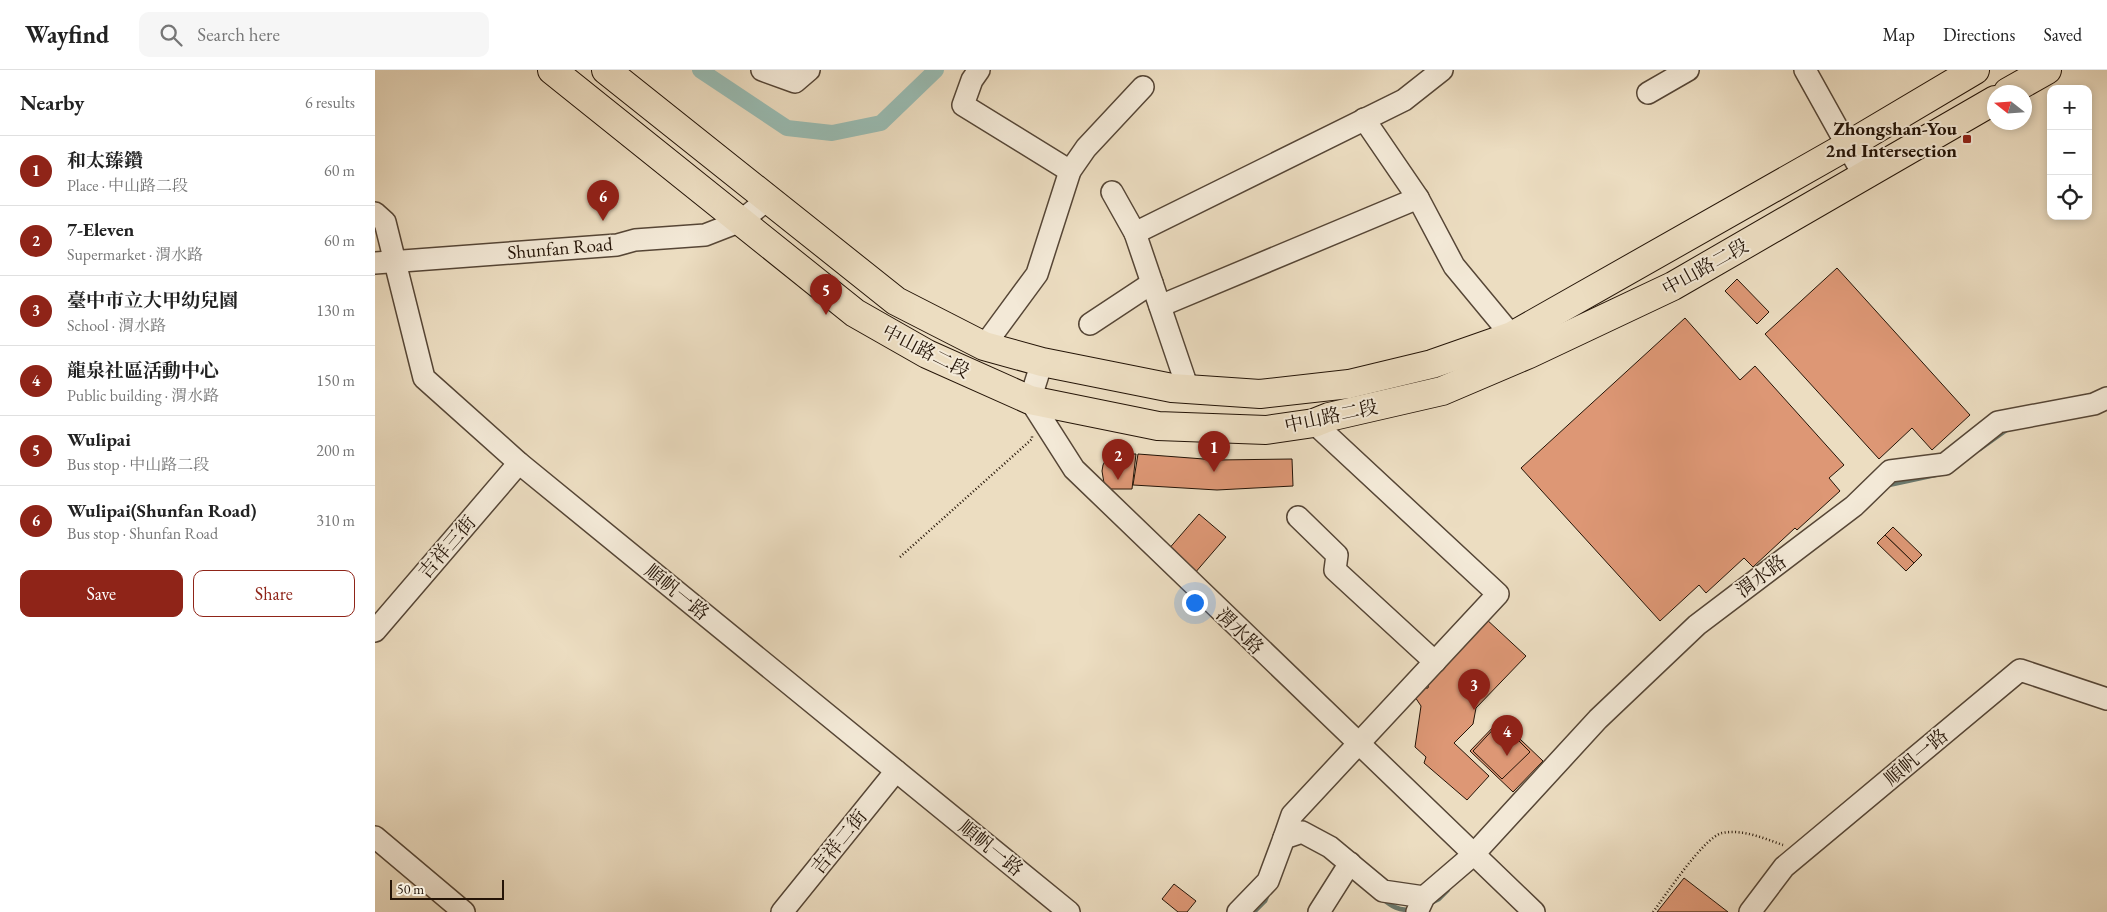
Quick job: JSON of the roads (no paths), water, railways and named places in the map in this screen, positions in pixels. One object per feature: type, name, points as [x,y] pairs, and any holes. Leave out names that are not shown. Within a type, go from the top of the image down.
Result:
[{"type":"main road","name":"中山路二段","points":[[552,70],[855,313],[927,354],[1030,400],[1158,426],[1266,430],[1314,423],[1329,417],[1442,391],[1529,354],[1673,286],[1987,105]]},
{"type":"main road","name":"中山路二段","points":[[606,70],[896,301],[984,346],[1042,362],[1172,388],[1260,394],[1349,384],[1432,364],[1512,336],[1847,146],[1975,70]]},
{"type":"main road","points":[[2020,85],[2047,70]]},
{"type":"street","points":[[762,70],[802,76]]},
{"type":"street","points":[[979,70],[972,80],[963,105],[1071,171]]},
{"type":"street","points":[[1135,233],[1404,100],[1443,70]]},
{"type":"street","points":[[1647,93],[1688,70]]},
{"type":"street","points":[[1805,70],[1864,176]]},
{"type":"street","points":[[984,346],[1037,274],[1071,171],[1086,148],[1143,87]]},
{"type":"street","points":[[1365,119],[1418,198],[1454,266],[1512,336]]},
{"type":"street","points":[[1112,192],[1135,233],[1188,389]]},
{"type":"street","points":[[1160,306],[1418,198]]},
{"type":"street","name":"Shunfan Road","points":[[375,263],[617,245],[635,240],[705,235],[741,221],[768,199]]},
{"type":"street","name":"順帆一路","points":[[375,214],[385,222],[424,378],[519,463],[1069,912]]},
{"type":"street","points":[[1090,324],[1152,283]]},
{"type":"street","points":[[1030,400],[1042,362]]},
{"type":"street","name":"渭水路","points":[[1421,905],[1473,855],[1597,719],[1697,625],[1854,506],[1890,471],[1945,464],[1998,422],[2094,404],[2107,398]]},
{"type":"street","name":"渭水路","points":[[1030,400],[1073,469],[1534,912]]},
{"type":"street","points":[[1238,912],[1268,881],[1292,815],[1498,594],[1314,423]]},
{"type":"street","name":"吉祥三街","points":[[375,631],[519,463]]},
{"type":"street","points":[[1298,517],[1337,555],[1335,570],[1435,662]]},
{"type":"street","name":"順帆一路","points":[[1750,912],[1784,866],[2020,670],[2107,699]]},
{"type":"street","name":"吉祥二街","points":[[782,912],[896,771]]},
{"type":"street","points":[[1285,838],[1302,832],[1330,846],[1383,891],[1421,905]]},
{"type":"street","points":[[375,837],[464,912]]},
{"type":"street","points":[[1319,912],[1350,863]]},
{"type":"waterway","points":[[700,70],[787,128],[832,133],[881,123],[936,70]]},
{"type":"waterway","points":[[1980,449],[2008,429]]},
{"type":"waterway","points":[[1889,485],[1940,474]]},
{"type":"waterway","points":[[1433,902],[1448,890]]},
{"type":"waterway","points":[[1254,912],[1265,901],[1268,894]]},
{"type":"waterway","points":[[1383,899],[1396,908],[1403,910],[1411,909]]},
{"type":"place","name":"Zhongshan-You 2nd Intersection","points":[[1967,139]]},
{"type":"place","name":"Wulipai(Shunfan Road)","points":[[603,221]]},
{"type":"place","name":"Wulipai","points":[[826,315]]},
{"type":"place","name":"和太臻鑽","points":[[1214,472]]},
{"type":"place","name":"7-Eleven","points":[[1118,480]]},
{"type":"place","name":"臺中市立大甲幼兒園","points":[[1474,710]]},
{"type":"place","name":"龍泉社區活動中心","points":[[1507,756]]}]
